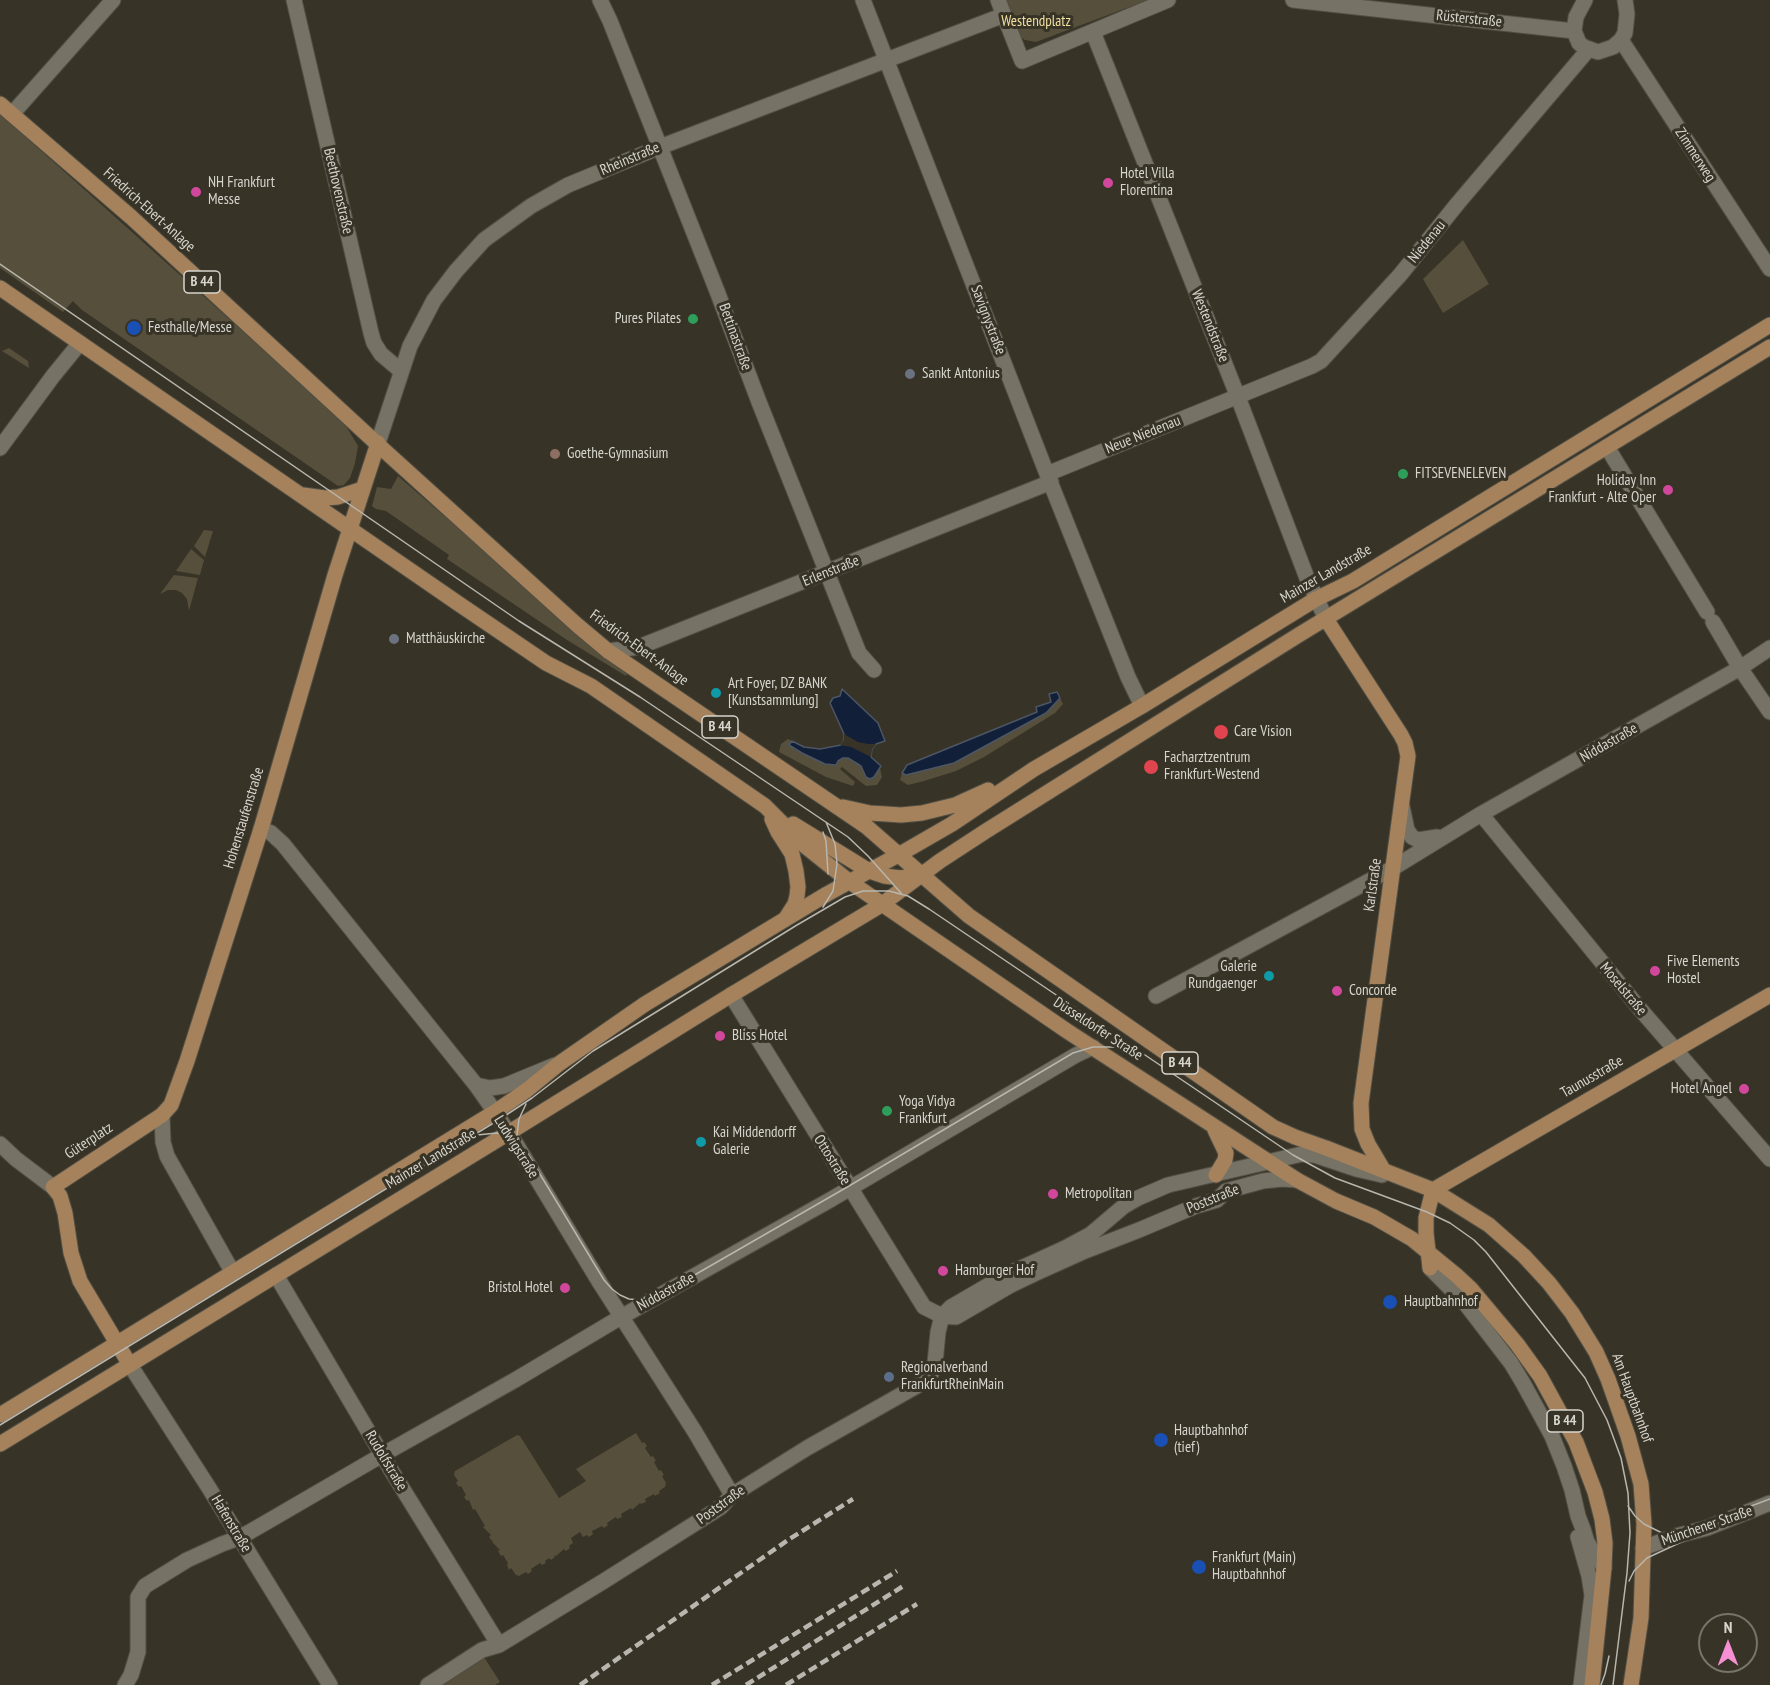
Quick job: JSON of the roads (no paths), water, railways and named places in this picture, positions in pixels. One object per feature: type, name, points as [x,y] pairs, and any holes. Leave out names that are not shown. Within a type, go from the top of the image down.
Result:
[{"type":"main road","name":"Friedrich-Ebert-Anlage","points":[[6,109],[130,217],[608,651],[867,827],[900,854]]},
{"type":"main road","name":"B 44","points":[[0,288],[546,663],[591,686],[765,806],[805,846],[881,905]]},
{"type":"main road","name":"Mainzer Landstraße","points":[[0,1415],[495,1112],[645,1004],[784,920],[952,824],[1034,769],[1142,706],[1316,599],[1353,581],[1770,325]]},
{"type":"main road","points":[[765,806],[870,871],[901,878],[922,874],[996,825],[1326,619],[1770,347]]},
{"type":"main road","points":[[350,528],[378,443]]},
{"type":"main road","points":[[300,494],[325,498],[338,497],[362,489]]},
{"type":"main road","name":"Hohenstaufenstraße","points":[[162,1115],[171,1105],[177,1089],[261,829],[350,528]]},
{"type":"main road","name":"Karlstraße","points":[[1326,619],[1401,735],[1408,756],[1361,1103],[1362,1128],[1368,1144],[1384,1171]]},
{"type":"main road","points":[[832,804],[886,814],[930,812],[955,805],[1034,769]]},
{"type":"main road","points":[[765,806],[792,854],[796,871],[798,896],[784,920]]},
{"type":"main road","name":"B 44","points":[[900,854],[922,874]]},
{"type":"main road","name":"Mainzer Landstraße","points":[[0,1444],[732,994],[881,905],[922,874]]},
{"type":"main road","name":"Düsseldorfer Straße","points":[[922,874],[969,916],[1273,1127]]},
{"type":"main road","name":"Düsseldorfer Straße","points":[[881,905],[1066,1031],[1297,1180]]},
{"type":"main road","name":"Taunusstraße","points":[[1433,1190],[1770,995]]},
{"type":"main road","name":"Güterplatz","points":[[53,1187],[162,1115]]},
{"type":"main road","name":"Am Hauptbahnhof","points":[[1273,1127],[1433,1190],[1489,1225],[1524,1256],[1572,1313],[1596,1352],[1608,1379],[1628,1436],[1641,1484],[1644,1514],[1641,1618],[1631,1685]]},
{"type":"main road","points":[[1214,1128],[1226,1153],[1225,1160],[1216,1175]]},
{"type":"main road","name":"B 44","points":[[1297,1180],[1381,1221],[1428,1251],[1471,1289],[1517,1344],[1544,1384],[1576,1442],[1595,1492],[1602,1519],[1605,1543],[1604,1568],[1592,1685]]},
{"type":"main road","points":[[53,1187],[60,1196],[66,1213],[71,1253],[80,1281],[130,1365]]},
{"type":"main road","points":[[1430,1268],[1426,1218],[1433,1190]]},
{"type":"street","points":[[6,109],[113,0]]},
{"type":"street","name":"Beethovenstraße","points":[[294,0],[371,333],[381,354],[401,371]]},
{"type":"street","name":"Bettinastraße","points":[[600,0],[859,653],[874,670]]},
{"type":"street","name":"Savignystraße","points":[[862,0],[1049,478],[1128,677],[1142,706]]},
{"type":"street","points":[[998,0],[1022,61],[1168,0]]},
{"type":"street","name":"Rüsterstraße","points":[[1293,0],[1574,31]]},
{"type":"street","points":[[1585,0],[1576,17],[1574,31],[1579,43],[1588,50],[1598,52],[1613,47],[1625,33],[1628,7],[1625,0]]},
{"type":"street","name":"Rheinstraße","points":[[378,443],[410,346],[434,300],[484,240],[531,206],[568,185],[660,147],[1004,15]]},
{"type":"street","name":"Westendstraße","points":[[1093,32],[1316,599],[1326,619]]},
{"type":"street","name":"Zimmerweg","points":[[1621,40],[1770,269]]},
{"type":"street","name":"Niedenau","points":[[1238,397],[1321,361],[1400,275],[1588,50]]},
{"type":"street","points":[[0,448],[80,343]]},
{"type":"street","name":"Neue Niedenau","points":[[1049,478],[1238,397]]},
{"type":"street","points":[[1606,447],[1740,668],[1770,712]]},
{"type":"street","name":"Erlenstraße","points":[[608,651],[639,647],[939,527],[1049,478]]},
{"type":"street","name":"Niddastraße","points":[[1156,996],[1393,868],[1481,814],[1740,668],[1770,648]]},
{"type":"street","name":"Niddastraße","points":[[1402,806],[1407,830],[1414,839],[1429,839],[1446,835]]},
{"type":"street","name":"Moselstraße","points":[[1481,814],[1674,1050],[1770,1159]]},
{"type":"street","name":"Ludwigstraße","points":[[261,829],[271,833],[283,844],[476,1085],[509,1133],[732,1495]]},
{"type":"street","name":"Ottostraße","points":[[732,994],[924,1307],[942,1316]]},
{"type":"street","name":"Niddastraße","points":[[124,1685],[131,1675],[138,1652],[138,1597],[145,1586],[187,1560],[239,1538],[621,1317],[850,1188],[1076,1055],[1094,1047]]},
{"type":"street","name":"Mainzer Landstraße","points":[[476,1085],[490,1088],[504,1086],[560,1063]]},
{"type":"street","points":[[162,1115],[163,1142],[167,1156],[233,1273]]},
{"type":"street","points":[[0,1144],[53,1187]]},
{"type":"street","name":"Am Hauptbahnhof","points":[[1268,1161],[1293,1155],[1310,1154],[1356,1169],[1402,1179]]},
{"type":"street","name":"Poststraße","points":[[1095,1240],[1115,1214],[1138,1198],[1168,1185],[1268,1161]]},
{"type":"street","name":"Poststraße","points":[[428,1685],[482,1650],[499,1645],[721,1507],[732,1495],[807,1448],[929,1379],[936,1363],[938,1332],[942,1316],[951,1307],[1006,1275],[1065,1248],[1122,1236],[1139,1230],[1216,1200],[1226,1191],[1263,1181],[1297,1180]]},
{"type":"street","points":[[1115,1214],[1111,1225],[1114,1232],[1122,1236]]},
{"type":"street","points":[[1430,1268],[1465,1303],[1511,1363],[1523,1383],[1552,1436],[1572,1490],[1587,1542],[1604,1568]]},
{"type":"street","name":"Rudolfstraße","points":[[276,1275],[382,1455],[499,1645]]},
{"type":"street","name":"Hafenstraße","points":[[130,1365],[209,1488],[330,1685]]},
{"type":"street","name":"Münchener Straße","points":[[1643,1548],[1707,1528],[1770,1503]]},
{"type":"street","points":[[1578,1516],[1577,1530],[1592,1595],[1581,1685]]},
{"type":"water","points":[[842,689],[878,723],[885,741],[876,744],[872,749],[871,757],[881,766],[870,779],[866,777],[861,766],[848,758],[843,758],[836,765],[825,764],[789,745],[792,741],[804,747],[820,749],[841,745],[844,734],[830,703],[833,698],[840,696]]},
{"type":"water","points":[[1057,692],[1060,698],[1046,713],[954,763],[906,775],[902,773],[907,765],[1037,712],[1036,707],[1051,702],[1049,694]]},
{"type":"tram line","points":[[0,264],[519,621],[640,697],[848,837],[901,893]]},
{"type":"tram line","points":[[823,907],[833,891],[837,864],[835,844],[826,822]]},
{"type":"tram line","points":[[823,832],[826,841],[828,874]]},
{"type":"tram line","points":[[0,1425],[500,1119],[532,1098],[593,1051],[797,925],[845,897],[863,891],[889,891],[908,896],[929,909],[1293,1155],[1335,1178],[1427,1212],[1450,1223],[1474,1240],[1486,1252],[1585,1378],[1607,1420],[1621,1458],[1628,1493],[1630,1533],[1613,1685]]},
{"type":"tram line","points":[[1094,1030],[1140,1060]]},
{"type":"tram line","points":[[477,1135],[497,1133],[519,1143],[604,1280],[620,1295],[640,1300],[665,1292],[1073,1053],[1093,1047],[1119,1047]]},
{"type":"tram line","points":[[520,1147],[517,1135],[519,1119],[526,1104]]},
{"type":"tram line","points":[[1695,1527],[1770,1499]]},
{"type":"tram line","points":[[1628,1506],[1644,1524],[1664,1534],[1685,1536],[1707,1531]]},
{"type":"tram line","points":[[1629,1581],[1634,1571],[1647,1558],[1690,1538]]},
{"type":"tram line","points":[[1601,1685],[1609,1656]]},
{"type":"railway","points":[[580,1685],[788,1540],[853,1499]]},
{"type":"railway","points":[[712,1685],[897,1571]]},
{"type":"railway","points":[[746,1685],[905,1585]]},
{"type":"railway","points":[[786,1685],[917,1604]]},
{"type":"place","name":"Hotel Villa Florentina","points":[[1108,183]]},
{"type":"place","name":"NH Frankfurt Messe","points":[[196,192]]},
{"type":"place","name":"Pures Pilates","points":[[693,319]]},
{"type":"place","name":"Festhalle/Messe","points":[[134,328]]},
{"type":"place","name":"Sankt Antonius","points":[[910,374]]},
{"type":"place","name":"Goethe-Gymnasium","points":[[555,454]]},
{"type":"place","name":"FITSEVENELEVEN","points":[[1403,474]]},
{"type":"place","name":"Holiday Inn Frankfurt - Alte Oper","points":[[1668,490]]},
{"type":"place","name":"Matthäuskirche","points":[[394,639]]},
{"type":"place","name":"Art Foyer, DZ BANK [Kunstsammlung]","points":[[716,693]]},
{"type":"place","name":"Care Vision","points":[[1221,732]]},
{"type":"place","name":"Facharztzentrum Frankfurt-Westend","points":[[1151,767]]},
{"type":"place","name":"Five Elements Hostel","points":[[1655,971]]},
{"type":"place","name":"Galerie Rundgaenger","points":[[1269,976]]},
{"type":"place","name":"Concorde","points":[[1337,991]]},
{"type":"place","name":"Bliss Hotel","points":[[720,1036]]},
{"type":"place","name":"Hotel Angel","points":[[1744,1089]]},
{"type":"place","name":"Yoga Vidya Frankfurt","points":[[887,1111]]},
{"type":"place","name":"Kai Middendorff Galerie","points":[[701,1142]]},
{"type":"place","name":"Metropolitan","points":[[1053,1194]]},
{"type":"place","name":"Hamburger Hof","points":[[943,1271]]},
{"type":"place","name":"Bristol Hotel","points":[[565,1288]]},
{"type":"place","name":"Hauptbahnhof","points":[[1390,1302]]},
{"type":"place","name":"Regionalverband FrankfurtRheinMain","points":[[889,1377]]},
{"type":"place","name":"Hauptbahnhof (tief)","points":[[1161,1440]]},
{"type":"place","name":"Frankfurt (Main) Hauptbahnhof","points":[[1199,1567]]},
{"type":"park label","name":"Westendplatz","points":[[1036,22]]}]
